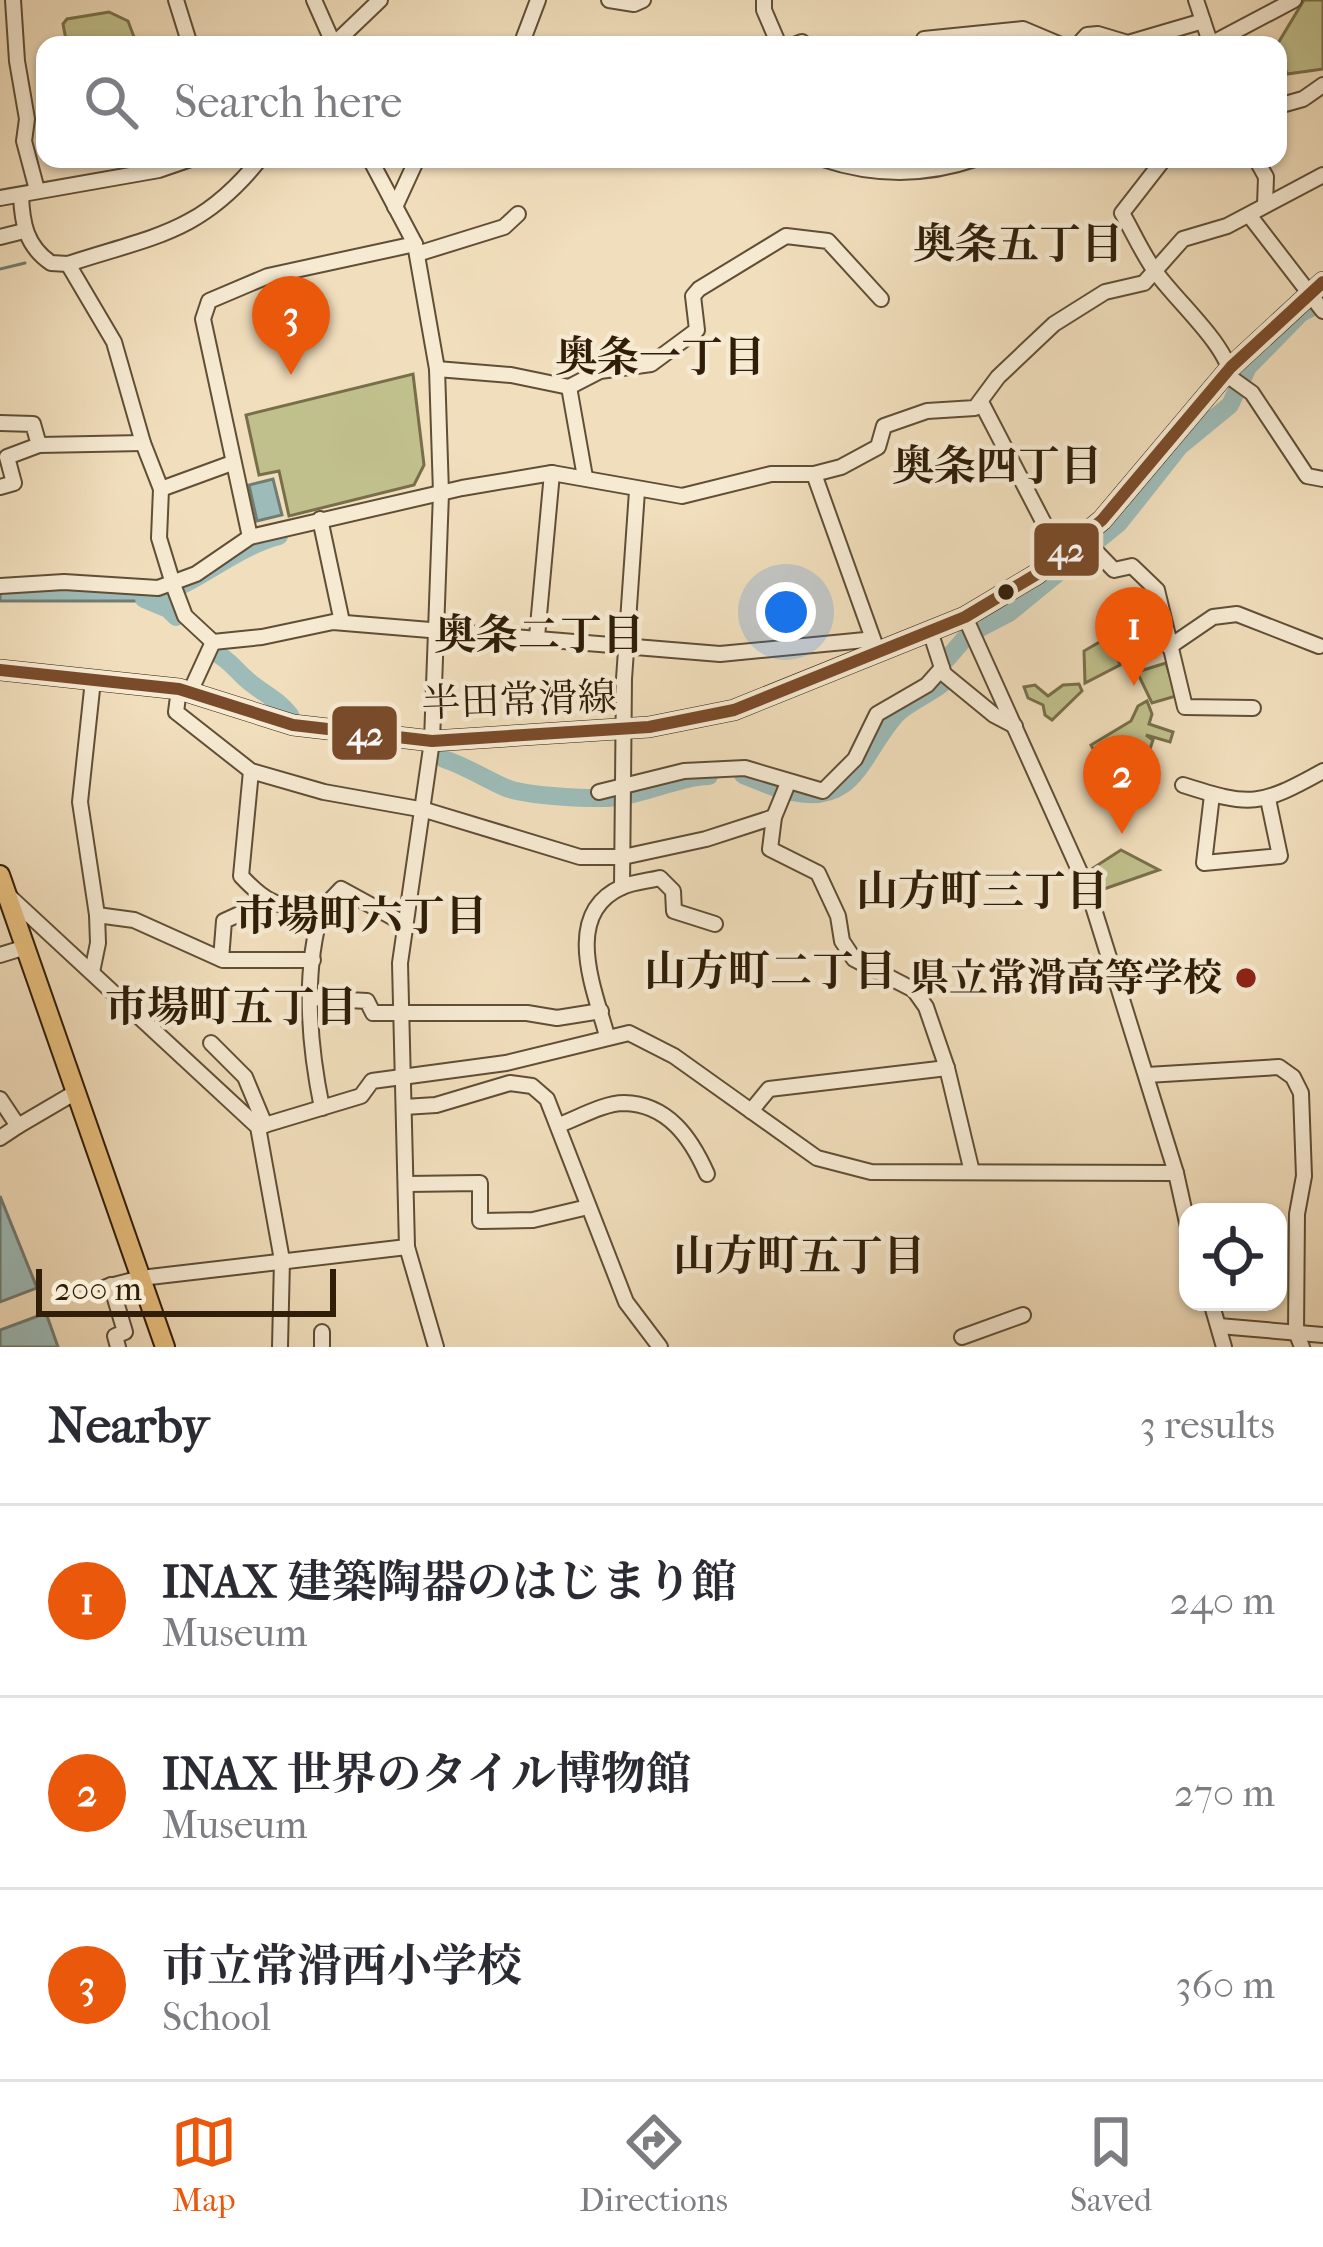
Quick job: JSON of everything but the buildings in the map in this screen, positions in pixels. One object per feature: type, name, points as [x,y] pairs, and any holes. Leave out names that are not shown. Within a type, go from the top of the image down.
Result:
[{"type":"main road","name":"半田常滑線","points":[[0,670],[184,690],[293,724],[432,741],[686,723],[734,710],[965,617],[1061,556],[1090,546],[1123,498],[1236,378],[1319,299]]},
{"type":"main road","points":[[0,875],[165,1347]]},
{"type":"street","points":[[13,0],[16,61],[27,119],[24,141],[38,190]]},
{"type":"street","points":[[176,0],[186,36]]},
{"type":"street","points":[[314,0],[330,36]]},
{"type":"street","points":[[343,36],[380,0]]},
{"type":"street","points":[[524,36],[538,0]]},
{"type":"street","points":[[609,0],[634,4],[643,0]]},
{"type":"street","points":[[764,0],[775,36]]},
{"type":"street","points":[[1196,0],[1208,36]]},
{"type":"street","points":[[1225,36],[1294,0]]},
{"type":"street","points":[[1155,36],[1203,21]]},
{"type":"street","points":[[954,36],[1023,29],[1040,36]]},
{"type":"street","points":[[1287,104],[1304,99],[1323,85]]},
{"type":"street","points":[[0,198],[165,168]]},
{"type":"street","points":[[20,195],[24,231],[43,258],[68,264],[188,225],[224,200],[252,168]]},
{"type":"street","points":[[374,168],[416,249],[437,369],[441,493],[432,741],[400,963],[406,1246],[436,1347]]},
{"type":"street","points":[[394,207],[413,168]]},
{"type":"street","points":[[877,168],[901,173],[927,168]]},
{"type":"street","points":[[1157,168],[1122,213],[1156,273],[1194,315],[1307,476],[1323,479]]},
{"type":"street","points":[[1261,168],[1266,177],[1265,205]]},
{"type":"street","points":[[0,586],[64,582],[175,589],[250,537],[552,473],[682,496],[771,474],[814,474],[841,466],[878,447],[884,426],[927,411],[964,412],[981,402],[998,377],[1054,324],[1099,295],[1134,289],[1156,273],[1183,239],[1249,215],[1323,175]]},
{"type":"street","points":[[250,537],[203,319],[209,301],[268,276],[416,249],[504,227],[518,214]]},
{"type":"street","points":[[1249,215],[1319,299]]},
{"type":"street","points":[[0,237],[24,231]]},
{"type":"street","points":[[437,369],[511,375],[569,387],[600,371],[659,360],[698,330],[693,296],[699,290],[786,236],[828,241],[881,299]]},
{"type":"street","points":[[68,264],[114,342],[160,489],[159,538],[185,616],[214,641],[342,622],[720,654],[865,640],[878,650]]},
{"type":"street","points":[[569,387],[585,478]]},
{"type":"street","points":[[981,402],[1061,556]]},
{"type":"street","points":[[0,423],[33,424],[39,445]]},
{"type":"street","points":[[0,487],[14,483],[7,457],[39,445],[143,443]]},
{"type":"street","points":[[160,489],[232,463]]},
{"type":"street","points":[[537,637],[552,473]]},
{"type":"street","points":[[814,474],[878,650]]},
{"type":"street","points":[[622,887],[637,490]]},
{"type":"street","points":[[321,524],[342,622]]},
{"type":"street","points":[[1090,546],[1114,570],[1132,566],[1156,590],[1185,707],[1252,708]]},
{"type":"street","points":[[1169,647],[1213,617],[1238,614],[1319,646]]},
{"type":"street","points":[[965,617],[1088,890],[1183,1203]]},
{"type":"street","points":[[930,631],[942,668],[965,693],[1015,726]]},
{"type":"street","points":[[214,641],[176,712],[251,771],[324,792],[425,810],[511,833],[565,854],[623,857],[706,839],[775,817]]},
{"type":"street","points":[[599,792],[623,794],[684,771],[745,767],[824,791],[855,759],[877,714],[927,685],[942,668]]},
{"type":"street","points":[[92,972],[97,915],[80,802],[93,680]]},
{"type":"street","points":[[251,771],[241,876],[268,901]]},
{"type":"street","points":[[1183,785],[1239,802],[1268,799],[1323,771]]},
{"type":"street","points":[[788,783],[770,849],[818,874],[838,916],[842,941],[854,958],[914,990],[926,1007],[947,1068],[972,1172]]},
{"type":"street","points":[[1212,795],[1204,863],[1280,856],[1268,799]]},
{"type":"street","points":[[607,1036],[589,972],[585,932],[597,908],[622,887],[660,878],[674,891],[674,911],[715,924]]},
{"type":"street","points":[[322,1108],[312,1060],[312,998],[314,935],[322,909],[340,889],[405,924]]},
{"type":"street","points":[[7,895],[262,1126]]},
{"type":"street","points":[[220,959],[224,921],[268,901],[322,909]]},
{"type":"street","points":[[97,915],[134,920],[220,959],[313,960]]},
{"type":"street","points":[[0,955],[26,947]]},
{"type":"street","points":[[312,998],[367,1001],[374,1012],[527,1012],[557,1018],[601,1012]]},
{"type":"street","points":[[262,1126],[362,1096],[372,1081],[506,1063],[629,1033],[650,1042],[812,1155],[835,1166],[871,1172],[1176,1173]]},
{"type":"street","points":[[211,1043],[245,1077],[262,1126],[282,1260],[280,1347]]},
{"type":"street","points":[[506,1063],[511,1082]]},
{"type":"street","points":[[1147,1075],[1279,1067],[1293,1077],[1301,1093],[1304,1176],[1297,1214],[1299,1340]]},
{"type":"street","points":[[751,1111],[769,1089],[947,1068]]},
{"type":"street","points":[[404,1107],[436,1105],[511,1082],[532,1086],[547,1099],[626,1302],[660,1347]]},
{"type":"street","points":[[0,1138],[76,1092]]},
{"type":"street","points":[[0,1099],[18,1126]]},
{"type":"street","points":[[560,1125],[621,1102],[657,1110],[694,1144],[706,1174]]},
{"type":"street","points":[[406,1184],[479,1183],[480,1221],[532,1220],[588,1207]]},
{"type":"street","points":[[1287,1215],[1297,1214]]},
{"type":"street","points":[[118,1347],[115,1336],[124,1332],[108,1286],[406,1246]]},
{"type":"street","points":[[1214,1311],[1224,1347]]},
{"type":"street","points":[[962,1337],[1023,1315]]},
{"type":"street","points":[[1219,1326],[1299,1340],[1323,1335]]},
{"type":"green space","points":[[1304,0],[1323,0],[1323,69],[1287,74],[1287,36],[1282,36]]},
{"type":"green space","points":[[109,12],[128,21],[134,36],[65,36],[67,19]]},
{"type":"green space","points":[[413,374],[424,465],[414,485],[289,516],[279,471],[259,475],[246,415]]},
{"type":"green space","points":[[1110,636],[1120,665],[1085,683],[1084,651]]},
{"type":"green space","points":[[1166,663],[1176,696],[1152,703],[1137,672]]},
{"type":"green space","points":[[1079,684],[1082,691],[1052,720],[1043,705],[1028,698],[1024,687],[1035,685],[1048,696],[1063,685]]},
{"type":"green space","points":[[1147,701],[1152,714],[1149,724],[1173,732],[1170,742],[1146,735],[1153,740],[1143,770],[1100,762],[1091,745],[1131,721],[1138,706]]},
{"type":"green space","points":[[1121,850],[1159,870],[1101,890],[1093,868]]},
{"type":"water","points":[[273,479],[282,515],[257,521],[249,485]]},
{"type":"water","points":[[64,585],[167,592],[156,599],[159,605],[144,601],[0,601],[0,588]]},
{"type":"water","points":[[0,1196],[37,1288],[0,1302]]},
{"type":"water","points":[[46,1313],[58,1347],[0,1347],[0,1330]]},
{"type":"waterway","points":[[0,269],[25,263]]},
{"type":"waterway","points":[[980,628],[1009,613],[1119,523],[1180,446],[1230,405],[1248,367],[1301,313],[1323,302]]},
{"type":"waterway","points":[[159,595],[279,536]]},
{"type":"waterway","points":[[144,599],[176,617]]},
{"type":"waterway","points":[[947,659],[965,638]]},
{"type":"waterway","points":[[216,653],[290,715]]},
{"type":"waterway","points":[[792,792],[813,794],[844,784],[896,715],[943,683],[941,676]]},
{"type":"waterway","points":[[444,759],[513,790],[559,796],[617,797],[709,776]]},
{"type":"waterway","points":[[743,775],[776,788]]},
{"type":"transit line","name":"42","points":[[0,670],[179,689],[293,725],[432,741],[649,727],[734,710],[965,617],[1037,574],[1102,520],[1231,367],[1323,282]]},
{"type":"place","name":"市立常滑西小学校","points":[[291,375]]},
{"type":"place","name":"INAX 建築陶器のはじまり館","points":[[1134,686]]},
{"type":"place","name":"INAX 世界のタイル博物館","points":[[1122,834]]},
{"type":"place","name":"県立常滑高等学校","points":[[1246,978]]},
{"type":"district","name":"奥条五丁目","points":[[1018,244]]},
{"type":"district","name":"奥条一丁目","points":[[660,357]]},
{"type":"district","name":"奥条四丁目","points":[[997,466]]},
{"type":"district","name":"奥条二丁目","points":[[539,635]]},
{"type":"district","name":"山方町三丁目","points":[[982,891]]},
{"type":"district","name":"市場町六丁目","points":[[361,916]]},
{"type":"district","name":"山方町二丁目","points":[[770,971]]},
{"type":"district","name":"市場町五丁目","points":[[231,1007]]},
{"type":"district","name":"山方町五丁目","points":[[799,1256]]}]
